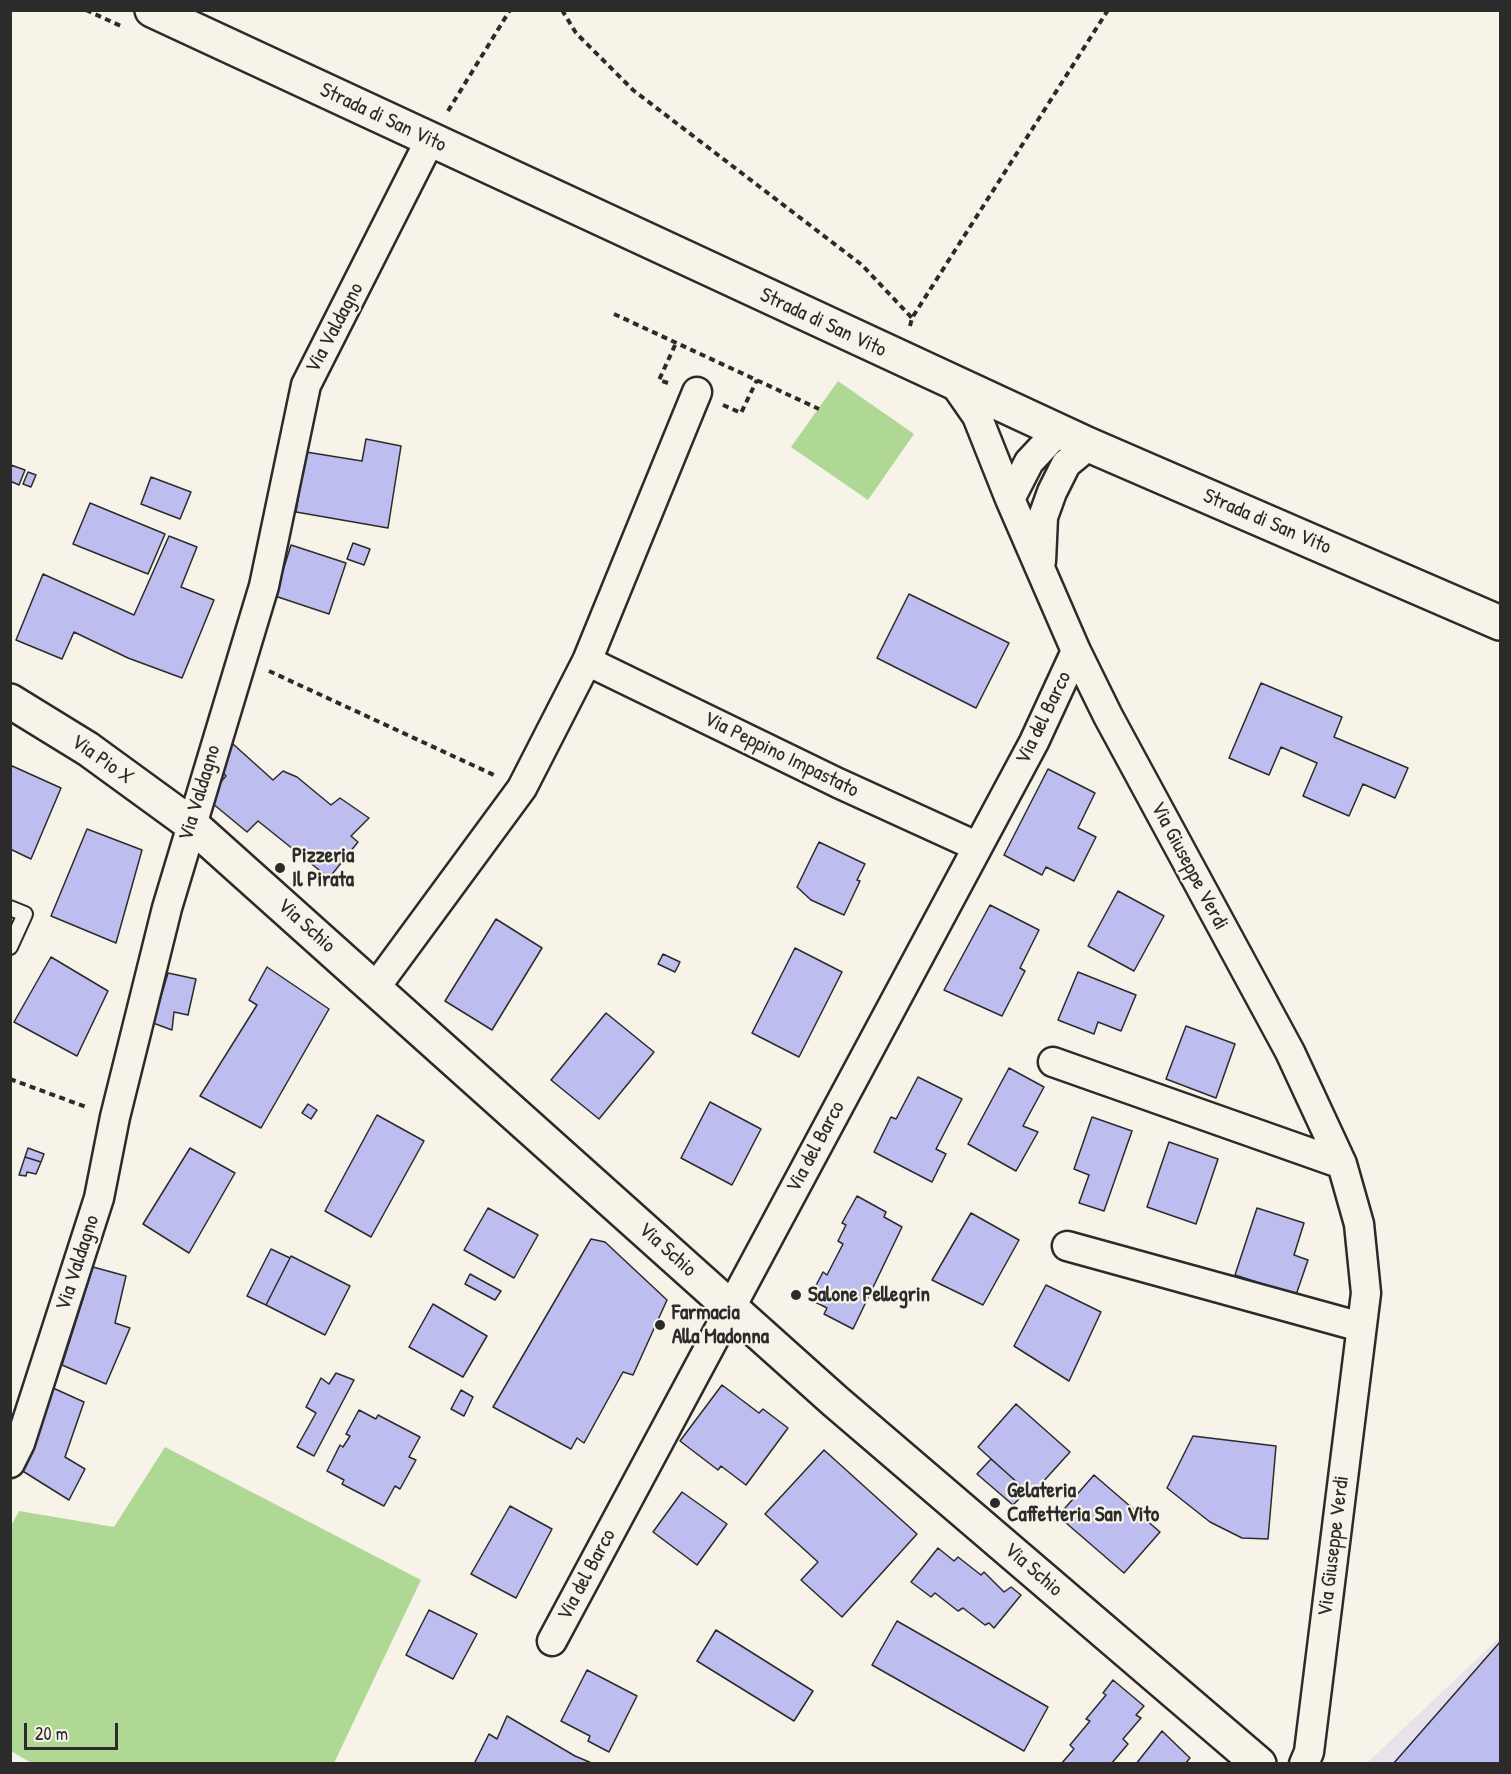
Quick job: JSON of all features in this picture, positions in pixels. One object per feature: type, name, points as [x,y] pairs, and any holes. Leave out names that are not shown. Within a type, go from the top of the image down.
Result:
[{"type":"street","name":"Strada di San Vito","points":[[152,10],[1058,431],[1500,622]]},
{"type":"street","name":"Via Valdagno","points":[[10,1463],[20,1443],[99,1198],[115,1117],[191,824],[264,586],[306,385],[430,140]]},
{"type":"street","name":"Via Giuseppe Verdi","points":[[954,383],[977,416],[1010,499],[1076,651],[1108,716],[1290,1052],[1342,1164],[1360,1235],[1366,1293],[1309,1752],[1304,1764]]},
{"type":"street","points":[[375,987],[522,788],[587,661],[697,392]]},
{"type":"street","points":[[1010,499],[1029,462],[1058,431]]},
{"type":"street","name":"Via Giuseppe Verdi","points":[[1041,566],[1043,517],[1049,500],[1066,464],[1089,445]]},
{"type":"street","name":"Via del Barco","points":[[552,1641],[976,846],[1034,742],[1076,651]]},
{"type":"street","name":"Via Peppino Impastato","points":[[587,661],[837,783],[976,846]]},
{"type":"street","name":"Via Pio X","points":[[10,701],[88,749],[191,824]]},
{"type":"street","name":"Via Schio","points":[[191,824],[835,1401],[1259,1764]]},
{"type":"street","points":[[1053,1062],[1342,1164]]},
{"type":"street","points":[[1067,1246],[1361,1327]]},
{"type":"lane","points":[[10,908],[25,914],[10,946]]},
{"type":"path","points":[[430,140],[510,10]]},
{"type":"path","points":[[562,10],[576,33],[633,90],[862,265],[912,318],[1108,10]]},
{"type":"path","points":[[614,314],[819,409]]},
{"type":"path","points":[[659,380],[676,343]]},
{"type":"path","points":[[741,413],[757,380]]},
{"type":"path","points":[[241,658],[522,788]]},
{"type":"path","points":[[10,1079],[115,1117]]},
{"type":"shaded area","points":[[1500,1637],[1500,1763],[1367,1763]]},
{"type":"green space","points":[[838,381],[914,434],[868,500],[791,447]]},
{"type":"green space","points":[[165,1447],[421,1580],[334,1763],[33,1764],[11,1751],[10,1528],[19,1511],[114,1527]]},
{"type":"building","points":[[366,439],[401,446],[388,528],[296,512],[306,452],[362,461]]},
{"type":"building","points":[[11,465],[25,470],[19,485],[10,481]]},
{"type":"building","points":[[28,472],[36,475],[31,487],[23,484]]},
{"type":"building","points":[[151,477],[191,492],[180,519],[141,504]]},
{"type":"building","points":[[90,503],[165,534],[148,574],[73,544]]},
{"type":"building","points":[[169,536],[197,547],[181,587],[214,600],[182,678],[128,658],[74,632],[62,659],[16,640],[43,574],[134,615]]},
{"type":"building","points":[[353,543],[370,549],[364,565],[347,559]]},
{"type":"building","points":[[291,545],[346,563],[329,614],[275,596]]},
{"type":"building","points":[[909,594],[1009,643],[976,708],[877,658]]},
{"type":"building","points":[[1261,683],[1342,717],[1334,737],[1408,768],[1395,798],[1363,784],[1349,816],[1303,796],[1317,763],[1281,747],[1269,775],[1229,758]]},
{"type":"building","points":[[233,744],[273,780],[283,771],[297,777],[331,805],[340,798],[369,818],[351,836],[358,842],[329,878],[258,821],[247,832],[206,798],[226,776],[214,763]]},
{"type":"building","points":[[10,765],[61,788],[31,859],[10,849]]},
{"type":"building","points":[[1048,769],[1095,793],[1078,828],[1096,837],[1074,881],[1046,867],[1042,875],[1004,855]]},
{"type":"building","points":[[87,829],[142,850],[116,943],[51,916]]},
{"type":"building","points":[[819,842],[865,864],[857,880],[860,881],[844,915],[811,900],[797,887]]},
{"type":"building","points":[[1118,891],[1164,916],[1134,971],[1088,946]]},
{"type":"building","points":[[990,905],[1039,930],[1020,968],[1025,971],[1002,1016],[944,990]]},
{"type":"building","points":[[496,919],[542,948],[492,1030],[445,1001]]},
{"type":"building","points":[[795,948],[842,972],[799,1057],[752,1033]]},
{"type":"building","points":[[663,954],[680,962],[675,972],[658,964]]},
{"type":"building","points":[[51,957],[108,991],[77,1056],[14,1022]]},
{"type":"building","points":[[267,967],[329,1009],[261,1128],[200,1096],[257,1005],[249,1000]]},
{"type":"building","points":[[1078,972],[1136,995],[1121,1031],[1098,1022],[1094,1034],[1058,1020]]},
{"type":"building","points":[[168,973],[196,979],[188,1015],[174,1012],[172,1030],[153,1023]]},
{"type":"building","points":[[606,1013],[654,1052],[599,1119],[551,1080]]},
{"type":"building","points":[[1186,1026],[1235,1044],[1216,1098],[1166,1079]]},
{"type":"building","points":[[1009,1068],[1044,1087],[1023,1126],[1038,1132],[1016,1171],[968,1144]]},
{"type":"building","points":[[918,1077],[962,1099],[936,1149],[946,1154],[932,1182],[874,1152],[891,1117],[896,1119]]},
{"type":"building","points":[[710,1102],[761,1129],[732,1185],[681,1158]]},
{"type":"building","points":[[308,1104],[317,1110],[311,1119],[302,1113]]},
{"type":"building","points":[[377,1115],[424,1141],[371,1237],[325,1211]]},
{"type":"building","points":[[1092,1117],[1132,1131],[1104,1211],[1079,1203],[1089,1175],[1074,1169]]},
{"type":"building","points":[[1169,1142],[1218,1159],[1196,1224],[1147,1207]]},
{"type":"building","points":[[28,1148],[44,1154],[41,1162],[25,1157]]},
{"type":"building","points":[[190,1148],[235,1173],[189,1253],[143,1224]]},
{"type":"building","points":[[25,1157],[41,1162],[36,1174],[27,1172],[26,1176],[19,1175]]},
{"type":"building","points":[[857,1196],[886,1212],[884,1217],[902,1227],[853,1329],[824,1314],[827,1308],[809,1299],[823,1272],[827,1275],[843,1244],[838,1241],[846,1225],[842,1223]]},
{"type":"building","points":[[488,1208],[538,1235],[514,1278],[464,1250]]},
{"type":"building","points":[[1257,1208],[1304,1223],[1294,1255],[1308,1260],[1296,1295],[1235,1275]]},
{"type":"building","points":[[971,1213],[1019,1240],[983,1305],[932,1280]]},
{"type":"building","points":[[591,1239],[605,1242],[667,1300],[633,1375],[623,1372],[584,1443],[577,1438],[571,1449],[493,1407]]},
{"type":"building","points":[[271,1249],[290,1258],[266,1305],[247,1296]]},
{"type":"building","points":[[291,1256],[350,1286],[325,1335],[266,1305]]},
{"type":"building","points":[[93,1267],[126,1276],[115,1323],[130,1328],[106,1384],[62,1365]]},
{"type":"building","points":[[470,1274],[501,1291],[495,1300],[465,1284]]},
{"type":"building","points":[[1046,1285],[1101,1312],[1069,1381],[1014,1346]]},
{"type":"building","points":[[433,1304],[487,1336],[463,1377],[409,1347]]},
{"type":"building","points":[[336,1373],[354,1380],[314,1456],[297,1447],[316,1413],[306,1407],[321,1378],[329,1384]]},
{"type":"building","points":[[722,1385],[759,1413],[763,1409],[788,1428],[746,1485],[721,1466],[718,1470],[680,1441]]},
{"type":"building","points":[[53,1388],[84,1402],[65,1457],[85,1469],[69,1500],[21,1470]]},
{"type":"building","points":[[461,1390],[473,1397],[464,1416],[451,1409]]},
{"type":"building","points":[[1016,1404],[1070,1452],[1031,1495],[978,1447]]},
{"type":"building","points":[[359,1410],[376,1419],[378,1415],[420,1437],[409,1457],[416,1460],[400,1489],[395,1486],[384,1506],[342,1484],[344,1480],[327,1471],[340,1445],[343,1447],[350,1436],[346,1434]]},
{"type":"building","points":[[1193,1436],[1276,1446],[1268,1539],[1242,1538],[1210,1522],[1167,1488]]},
{"type":"building","points":[[824,1450],[917,1534],[842,1617],[801,1580],[818,1562],[765,1514]]},
{"type":"building","points":[[991,1459],[1027,1491],[1013,1505],[977,1474]]},
{"type":"building","points":[[1094,1475],[1160,1532],[1124,1573],[1058,1516]]},
{"type":"building","points":[[682,1492],[727,1524],[697,1565],[653,1532]]},
{"type":"building","points":[[510,1506],[552,1529],[516,1598],[471,1574]]},
{"type":"building","points":[[938,1548],[954,1561],[958,1557],[981,1575],[984,1572],[1004,1592],[1011,1587],[1021,1595],[994,1628],[989,1623],[985,1625],[963,1608],[958,1611],[935,1593],[931,1597],[911,1582]]},
{"type":"building","points":[[429,1610],[477,1634],[453,1679],[406,1655]]},
{"type":"building","points":[[897,1621],[1048,1707],[1024,1751],[872,1665]]},
{"type":"building","points":[[716,1630],[813,1691],[794,1721],[697,1661]]},
{"type":"building","points":[[1500,1642],[1500,1764],[1393,1764]]},
{"type":"building","points":[[587,1670],[637,1696],[609,1752],[588,1741],[590,1736],[561,1721]]},
{"type":"building","points":[[1113,1680],[1144,1706],[1136,1715],[1141,1718],[1123,1739],[1128,1744],[1111,1764],[1061,1764],[1074,1749],[1070,1745],[1090,1721],[1086,1719],[1106,1695],[1103,1693]]},
{"type":"building","points":[[507,1716],[575,1756],[594,1764],[474,1764],[489,1734],[497,1739]]},
{"type":"building","points":[[1162,1731],[1190,1758],[1185,1764],[1136,1764]]},
{"type":"place","name":"Pizzeria Il Pirata","points":[[280,868]]},
{"type":"place","name":"Salone Pellegrin","points":[[796,1295]]},
{"type":"place","name":"Farmacia Alla Madonna","points":[[660,1325]]},
{"type":"place","name":"Gelateria Caffetteria San Vito","points":[[995,1503]]}]
